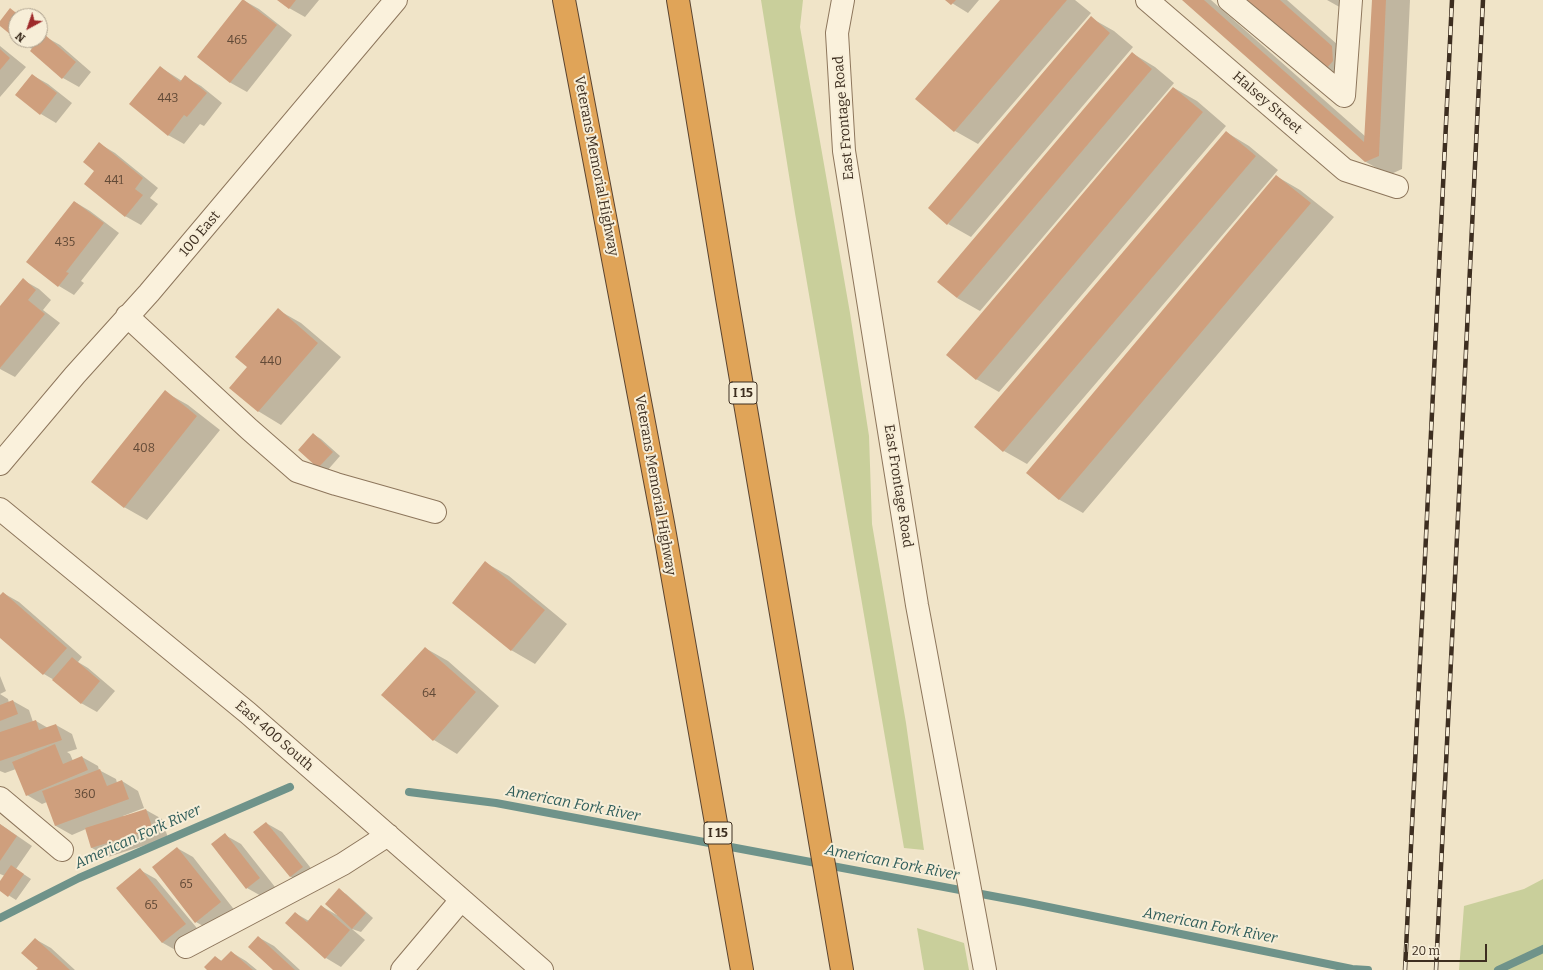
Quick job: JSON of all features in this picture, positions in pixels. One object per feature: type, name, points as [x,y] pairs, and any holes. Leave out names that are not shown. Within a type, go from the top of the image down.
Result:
[{"type":"highway","name":"Veterans Memorial Highway","points":[[564,0],[609,231],[742,970]]},
{"type":"highway","name":"I 15","points":[[678,0],[728,306],[842,970]]},
{"type":"street","name":"100 East","points":[[0,464],[75,375],[127,316],[155,287],[396,0]]},
{"type":"street","name":"East Frontage Road","points":[[843,0],[837,33],[844,151],[918,605],[983,960]]},
{"type":"street","name":"Halsey Street","points":[[1147,0],[1345,170],[1396,187]]},
{"type":"street","points":[[1229,0],[1344,96],[1351,0]]},
{"type":"street","points":[[127,316],[249,429],[297,471],[336,484],[435,512]]},
{"type":"street","name":"East 400 South","points":[[0,509],[248,713],[542,970]]},
{"type":"street","points":[[0,798],[62,850]]},
{"type":"street","points":[[186,947],[343,864],[388,835]]},
{"type":"street","points":[[402,970],[461,900]]},
{"type":"green space","points":[[761,0],[803,0],[800,27],[850,313],[869,436],[872,524],[906,723],[924,850],[904,848],[795,213]]},
{"type":"green space","points":[[1543,879],[1543,970],[1459,970],[1464,906],[1524,889]]},
{"type":"green space","points":[[917,928],[964,943],[969,970],[924,970]]},
{"type":"building","points":[[242,0],[277,25],[230,83],[197,57]]},
{"type":"building","points":[[277,0],[296,0],[289,9]]},
{"type":"building","points":[[945,0],[956,0],[951,5]]},
{"type":"building","points":[[1000,0],[1067,0],[954,132],[915,99]]},
{"type":"building","points":[[1182,0],[1204,0],[1364,142],[1372,0],[1386,0],[1379,156],[1365,162]]},
{"type":"building","points":[[1247,0],[1280,0],[1332,46],[1333,61],[1326,69]]},
{"type":"building","points":[[8,11],[8,32],[0,26],[0,21]]},
{"type":"building","points":[[1091,16],[1110,33],[947,225],[928,208]]},
{"type":"building","points":[[48,38],[76,62],[62,79],[30,51],[32,48],[48,48]]},
{"type":"building","points":[[0,49],[10,58],[0,70]]},
{"type":"building","points":[[1132,52],[1152,69],[957,298],[937,282]]},
{"type":"building","points":[[160,66],[180,82],[185,75],[207,93],[187,117],[184,115],[168,136],[129,104]]},
{"type":"building","points":[[32,74],[57,93],[40,115],[15,95]]},
{"type":"building","points":[[1173,87],[1203,112],[976,380],[946,355]]},
{"type":"building","points":[[1226,131],[1256,156],[1003,452],[974,427]]},
{"type":"building","points":[[99,142],[143,178],[135,189],[143,195],[125,217],[84,184],[94,171],[83,162]]},
{"type":"building","points":[[1276,175],[1311,203],[1059,500],[1026,473]]},
{"type":"building","points":[[74,201],[104,223],[66,272],[69,273],[58,287],[26,262]]},
{"type":"building","points":[[23,278],[36,290],[28,300],[45,314],[0,368],[0,306]]},
{"type":"building","points":[[278,308],[318,343],[258,412],[229,388],[247,367],[235,357]]},
{"type":"building","points":[[165,390],[197,416],[124,508],[91,482]]},
{"type":"building","points":[[313,433],[333,452],[318,468],[298,450]]},
{"type":"building","points":[[485,561],[545,610],[511,651],[452,603]]},
{"type":"building","points":[[3,592],[67,648],[43,675],[0,638],[0,595]]},
{"type":"building","points":[[425,647],[476,692],[433,741],[381,695]]},
{"type":"building","points":[[72,657],[100,681],[81,704],[52,680]]},
{"type":"building","points":[[13,700],[18,714],[0,721],[0,705]]},
{"type":"building","points":[[36,720],[39,730],[56,724],[62,740],[0,761],[0,732]]},
{"type":"building","points":[[55,744],[63,764],[82,756],[88,770],[26,796],[12,762]]},
{"type":"building","points":[[100,769],[107,786],[122,780],[129,799],[55,826],[42,791]]},
{"type":"building","points":[[146,809],[153,829],[91,848],[85,828]]},
{"type":"building","points":[[266,822],[303,867],[290,877],[253,832]]},
{"type":"building","points":[[0,824],[17,836],[0,861]]},
{"type":"building","points":[[225,833],[260,878],[246,889],[211,844]]},
{"type":"building","points":[[177,847],[221,902],[195,923],[152,867]]},
{"type":"building","points":[[11,865],[24,874],[8,897],[0,891],[0,881]]},
{"type":"building","points":[[140,868],[186,924],[162,943],[116,888]]},
{"type":"building","points":[[339,888],[366,913],[352,929],[325,904]]},
{"type":"building","points":[[321,905],[350,930],[325,959],[285,923],[295,912],[307,922]]},
{"type":"building","points":[[258,936],[295,970],[273,970],[248,947]]},
{"type":"building","points":[[35,938],[70,970],[36,970],[38,968],[21,953]]},
{"type":"building","points":[[231,951],[253,970],[207,970],[204,967],[215,956],[221,961]]},
{"type":"waterway","name":"American Fork River","points":[[0,918],[79,878],[290,787]]},
{"type":"waterway","name":"American Fork River","points":[[409,792],[496,803],[1024,902],[1352,969],[1368,970]]},
{"type":"waterway","name":"American Fork River","points":[[1498,970],[1543,949]]},
{"type":"railway","points":[[1405,970],[1452,0]]},
{"type":"railway","points":[[1436,970],[1483,0]]}]
